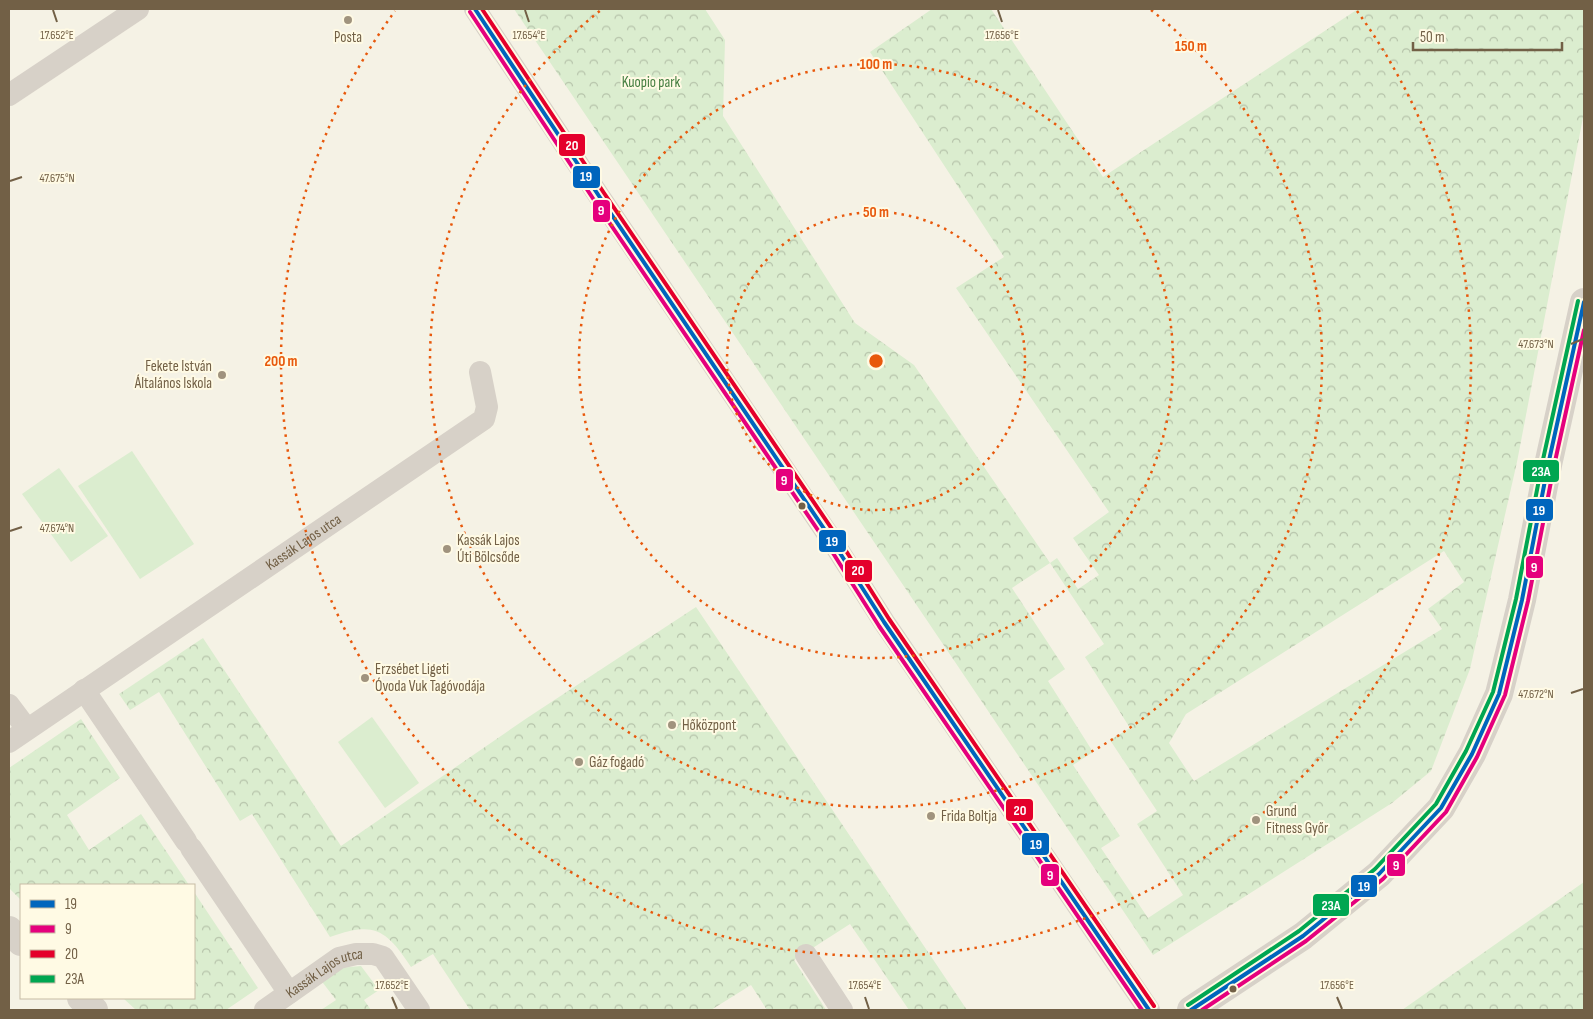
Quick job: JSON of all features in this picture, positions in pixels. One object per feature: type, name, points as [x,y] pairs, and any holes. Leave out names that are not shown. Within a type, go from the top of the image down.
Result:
[{"type":"street","points":[[9,95],[138,9]]},
{"type":"street","points":[[475,9],[599,196],[831,538],[884,622],[1032,836],[1149,1010]]},
{"type":"street","points":[[1191,1010],[1303,936],[1379,874],[1441,808],[1472,754],[1499,694],[1522,600],[1548,465],[1584,302]]},
{"type":"street","name":"Kassák Lajos utca","points":[[9,705],[18,736],[484,418],[487,407],[480,372]]},
{"type":"street","name":"Kassák Lajos utca","points":[[84,690],[289,993],[339,958],[356,954],[373,954],[383,957],[419,1010]]},
{"type":"street","points":[[9,930],[20,941]]},
{"type":"street","points":[[806,955],[842,1010]]},
{"type":"street","points":[[265,1010],[289,993]]},
{"type":"street","points":[[82,999],[94,1010]]},
{"type":"green space","name":"Kuopio park","points":[[514,9],[705,9],[725,40],[723,116],[855,323],[914,365],[1050,563],[1057,558],[1078,589],[1099,575],[1073,538],[1109,512],[956,288],[1004,257],[870,52],[932,9],[991,9],[1103,177],[1358,9],[1584,9],[1584,112],[1517,462],[1470,669],[1431,771],[1392,803],[1153,955]],"holes":[[[1444,551],[1464,582],[1428,609],[1442,629],[1194,781],[1169,743],[1186,714]],[[1050,563],[1104,644],[1085,657],[1130,728],[1110,740],[1157,811],[1137,824],[1183,895],[1148,918],[1101,848],[1120,836],[1073,765],[1093,752],[1048,681],[1065,669],[1012,588]]]},
{"type":"green space","points":[[132,451],[194,544],[140,579],[78,486]]},
{"type":"green space","points":[[59,468],[108,536],[71,562],[22,494]]},
{"type":"green space","points":[[696,607],[967,1010],[909,1010],[850,924],[794,960],[826,1010],[767,1010],[751,985],[711,1010],[470,1010],[433,954],[411,967],[394,944],[378,932],[368,929],[358,930],[330,937],[252,814],[240,821],[159,692],[130,710],[119,694],[203,638],[341,846],[527,718]]},
{"type":"green space","points":[[372,717],[419,783],[385,808],[338,742]]},
{"type":"green space","points":[[81,719],[120,778],[67,815],[89,850],[141,814],[188,884],[20,884],[20,899],[9,888],[9,768]]},
{"type":"green space","points":[[1584,882],[1584,1010],[1402,1010]]},
{"type":"green space","points":[[195,894],[258,988],[226,1010],[136,1010],[124,999],[195,999]]},
{"type":"green space","points":[[361,966],[379,990],[364,1000],[371,1010],[321,1010],[336,1000],[320,979],[339,968]]},
{"type":"transit line","name":"19","points":[[475,9],[831,539],[884,622],[1149,1010]]},
{"type":"transit line","name":"20","points":[[482,9],[604,193],[836,535],[889,619],[1154,1006]]},
{"type":"transit line","name":"9","points":[[470,12],[594,200],[826,542],[879,626],[1142,1010]]},
{"type":"transit line","name":"23A","points":[[1188,1005],[1299,931],[1375,869],[1436,804],[1466,751],[1493,692],[1516,599],[1542,464],[1578,301]]},
{"type":"transit line","name":"19","points":[[1191,1010],[1303,936],[1379,874],[1441,808],[1472,754],[1499,694],[1522,600],[1548,465],[1584,302]]},
{"type":"transit line","name":"9","points":[[1202,1010],[1306,941],[1383,879],[1446,812],[1477,757],[1505,695],[1528,601],[1554,466],[1584,330]]},
{"type":"place","name":"Posta","points":[[348,20]]},
{"type":"place","name":"Fekete István Általános Iskola","points":[[222,375]]},
{"type":"place","name":"Kassák Lajos Úti Bölcsőde","points":[[447,549]]},
{"type":"place","name":"Erzsébet Ligeti Óvoda Vuk Tagóvodája","points":[[365,678]]},
{"type":"place","name":"Hőközpont","points":[[672,725]]},
{"type":"place","name":"Gáz fogadó","points":[[579,762]]},
{"type":"place","name":"Frida Boltja","points":[[931,816]]},
{"type":"place","name":"Grund Fitness Győr","points":[[1256,820]]}]
